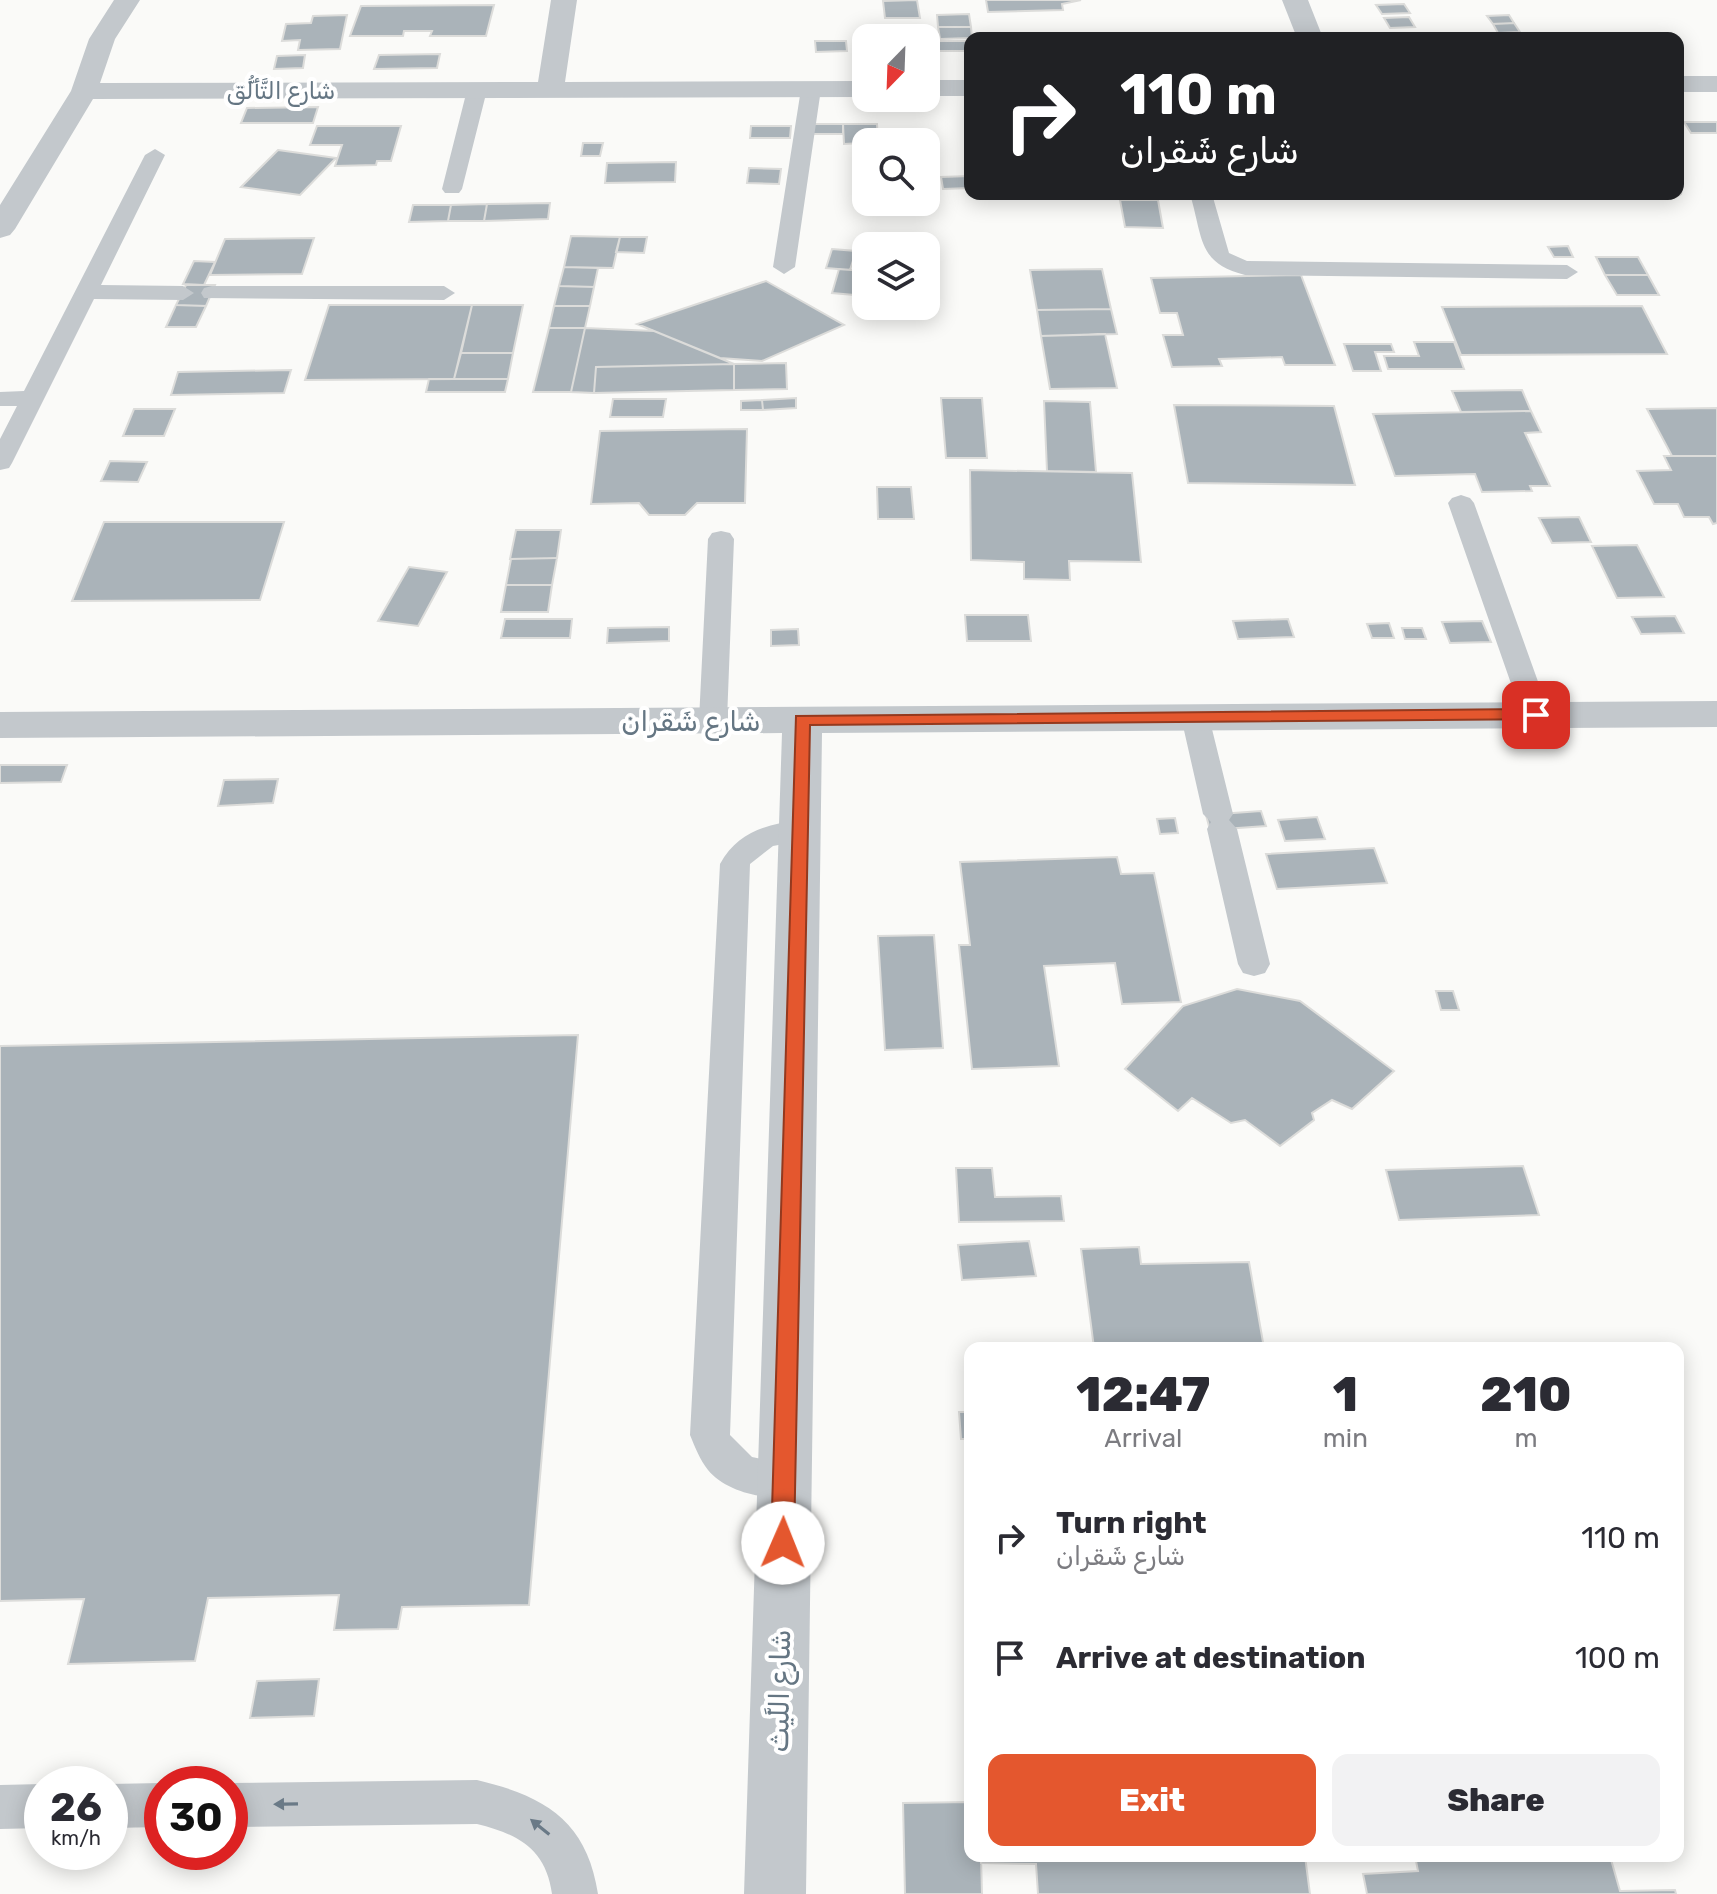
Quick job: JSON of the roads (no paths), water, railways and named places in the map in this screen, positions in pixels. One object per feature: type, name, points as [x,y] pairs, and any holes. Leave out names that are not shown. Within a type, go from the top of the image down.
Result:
[{"type":"street","points":[[550,90],[564,0]]},
{"type":"street","points":[[1295,0],[1308,32]]},
{"type":"street","points":[[0,229],[11,195],[84,91],[102,39],[125,4]]},
{"type":"street","points":[[1684,84],[1717,84]]},
{"type":"street","points":[[940,88],[964,88]]},
{"type":"street","name":"شارع التَّألُّق","points":[[84,91],[852,89]]},
{"type":"street","name":"شارع شَقران","points":[[0,725],[1717,714]]},
{"type":"street","name":"شارع اللَّيث","points":[[775,1894],[802,720]]},
{"type":"lane","points":[[784,267],[811,89]]},
{"type":"lane","points":[[452,189],[477,90]]},
{"type":"lane","points":[[0,463],[155,155]]},
{"type":"lane","points":[[1203,200],[1219,256],[1245,268],[1567,272]]},
{"type":"lane","points":[[86,292],[183,293]]},
{"type":"lane","points":[[212,293],[444,293]]},
{"type":"lane","points":[[0,399],[32,398]]},
{"type":"lane","points":[[1461,503],[1536,715]]},
{"type":"lane","points":[[713,720],[721,539]]},
{"type":"lane","points":[[1195,717],[1254,964]]},
{"type":"lane","points":[[784,1480],[742,1474],[715,1451],[710,1435],[735,864],[740,853],[764,836],[800,831]]},
{"type":"lane","points":[[248,1805],[477,1802],[510,1809],[533,1821],[552,1838],[568,1862],[575,1894]]},
{"type":"lane","points":[[0,1807],[24,1806]]}]
